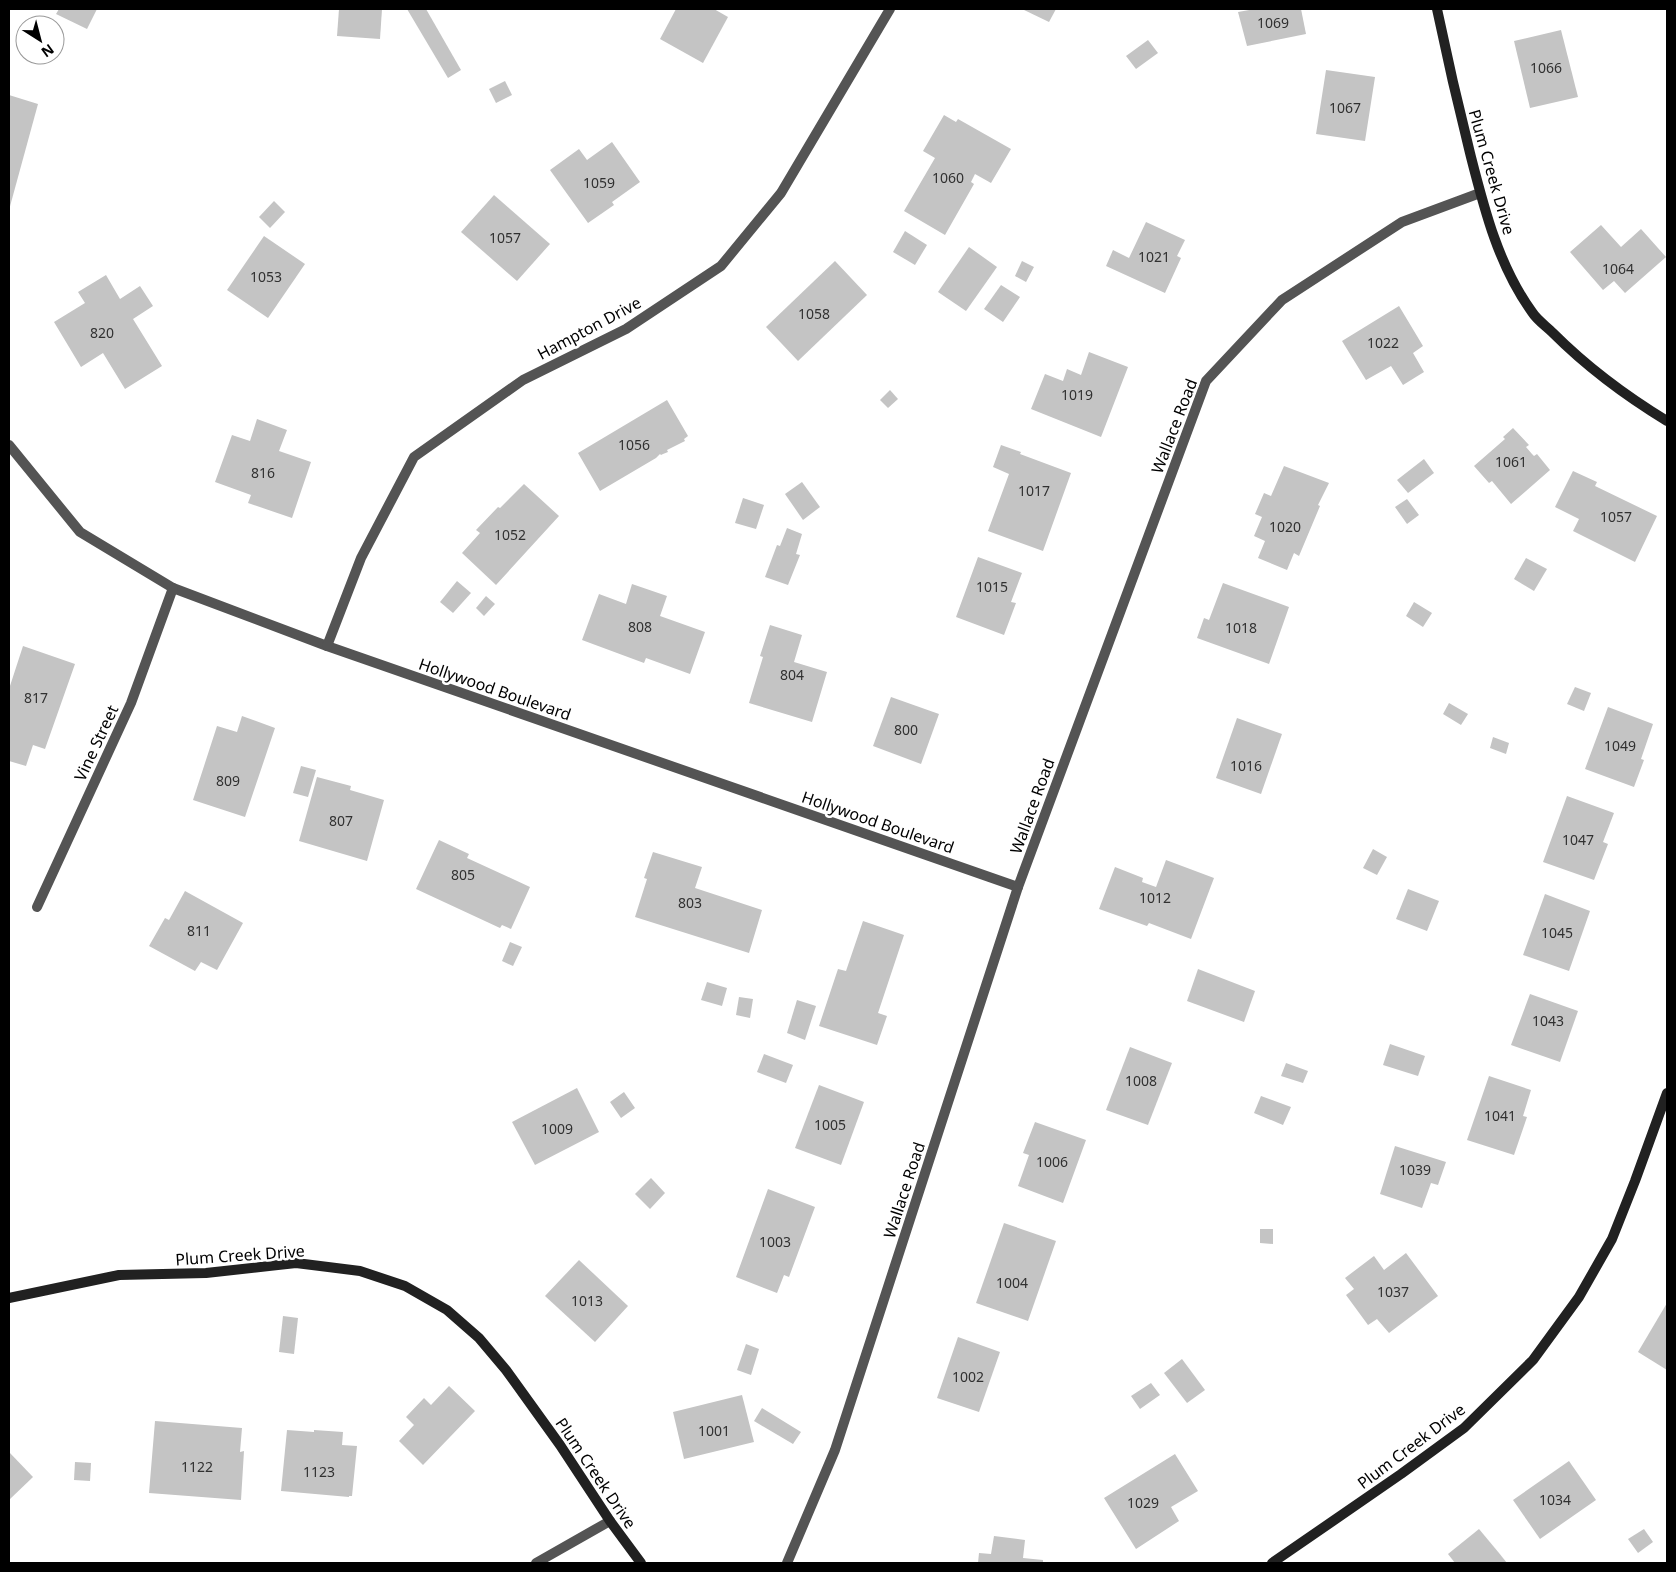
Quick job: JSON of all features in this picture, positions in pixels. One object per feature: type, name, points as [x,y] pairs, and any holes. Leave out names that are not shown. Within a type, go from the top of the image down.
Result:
[{"type":"street","name":"Hampton Drive","points":[[327,646],[361,558],[414,457],[523,380],[626,329],[721,266],[781,193],[890,9]]},
{"type":"street","name":"Plum Creek Drive","points":[[1437,9],[1455,93],[1480,193],[1492,234],[1512,279],[1532,313],[1569,349],[1633,400],[1667,421]]},
{"type":"street","name":"Wallace Road","points":[[787,1563],[836,1450],[1018,887],[1206,381],[1282,300],[1402,222],[1480,193]]},
{"type":"street","name":"Hollywood Boulevard","points":[[9,445],[80,532],[174,588],[327,646],[1018,887]]},
{"type":"street","name":"Vine Street","points":[[37,906],[131,703],[174,588]]},
{"type":"street","name":"Plum Creek Drive","points":[[1272,1563],[1464,1428],[1533,1360],[1579,1296],[1612,1239],[1636,1181],[1667,1093]]},
{"type":"street","name":"Plum Creek Drive","points":[[9,1298],[119,1275],[206,1274],[296,1263],[360,1271],[405,1286],[447,1310],[479,1338],[506,1370],[610,1522],[641,1563]]},
{"type":"street","points":[[536,1563],[610,1522]]},
{"type":"building","points":[[59,9],[97,9],[87,29],[65,18],[65,15],[56,14]]},
{"type":"building","points":[[339,9],[382,9],[380,39],[337,36]]},
{"type":"building","points":[[407,9],[426,9],[461,70],[448,78]]},
{"type":"building","points":[[676,9],[714,9],[728,17],[703,63],[660,39]]},
{"type":"building","points":[[1022,9],[1056,9],[1049,22]]},
{"type":"building","points":[[1255,9],[1301,9],[1306,34],[1247,46],[1238,12]]},
{"type":"building","points":[[1561,30],[1578,97],[1530,108],[1514,41]]},
{"type":"building","points":[[1148,40],[1158,53],[1136,69],[1126,56]]},
{"type":"building","points":[[1326,70],[1375,77],[1365,141],[1316,134]]},
{"type":"building","points":[[505,81],[512,95],[496,103],[489,89]]},
{"type":"building","points":[[9,95],[38,104],[9,210]]},
{"type":"building","points":[[944,115],[956,122],[958,119],[1011,149],[991,183],[975,174],[971,182],[974,184],[945,235],[904,211],[935,158],[923,151]]},
{"type":"building","points":[[612,142],[640,182],[612,202],[614,205],[588,223],[550,170],[579,149],[587,160]]},
{"type":"building","points":[[494,195],[550,244],[517,281],[461,232]]},
{"type":"building","points":[[274,201],[285,212],[270,228],[259,217]]},
{"type":"building","points":[[1146,222],[1185,240],[1177,256],[1181,258],[1165,293],[1106,266],[1113,250],[1129,258]]},
{"type":"building","points":[[1601,225],[1621,247],[1641,229],[1666,257],[1625,293],[1614,281],[1603,290],[1570,252]]},
{"type":"building","points":[[905,231],[927,245],[915,265],[893,252]]},
{"type":"building","points":[[264,236],[305,264],[268,318],[227,290]]},
{"type":"building","points":[[969,247],[997,267],[966,311],[938,292]]},
{"type":"building","points":[[835,261],[867,295],[798,361],[766,327]]},
{"type":"building","points":[[1022,261],[1034,267],[1026,282],[1015,276]]},
{"type":"building","points":[[106,275],[120,299],[140,286],[153,306],[133,319],[162,366],[125,389],[103,353],[81,367],[54,322],[85,303],[78,292]]},
{"type":"building","points":[[1001,285],[1020,297],[1003,322],[984,309]]},
{"type":"building","points":[[1399,306],[1423,346],[1413,353],[1424,372],[1403,385],[1391,366],[1366,380],[1342,341]]},
{"type":"building","points":[[1089,352],[1128,367],[1101,437],[1031,409],[1045,374],[1063,381],[1067,369],[1081,375]]},
{"type":"building","points":[[890,390],[898,399],[888,408],[880,400]]},
{"type":"building","points":[[667,400],[688,436],[684,439],[685,441],[600,491],[578,453]]},
{"type":"building","points":[[257,419],[287,430],[279,451],[311,462],[292,518],[248,503],[251,495],[215,482],[232,435],[250,441]]},
{"type":"building","points":[[1513,428],[1529,445],[1526,447],[1532,454],[1534,456],[1537,454],[1550,470],[1511,504],[1492,481],[1489,483],[1474,466],[1505,439],[1503,437]]},
{"type":"building","points":[[1001,445],[1071,473],[1043,551],[988,531],[1009,474],[993,467]]},
{"type":"building","points":[[1424,459],[1434,473],[1408,493],[1397,480]]},
{"type":"building","points":[[1284,466],[1329,483],[1318,505],[1320,506],[1299,556],[1294,553],[1287,570],[1258,558],[1265,541],[1254,536],[1262,517],[1255,514],[1264,493],[1271,496]]},
{"type":"building","points":[[1573,471],[1597,482],[1595,486],[1657,516],[1635,562],[1573,531],[1579,519],[1555,507]]},
{"type":"building","points":[[802,482],[820,507],[803,520],[785,494]]},
{"type":"building","points":[[524,484],[559,516],[496,585],[462,553],[480,533],[476,530]]},
{"type":"building","points":[[743,498],[764,505],[756,529],[735,523]]},
{"type":"building","points":[[1407,499],[1419,515],[1407,524],[1395,507]]},
{"type":"building","points":[[787,528],[802,534],[796,554],[800,555],[788,585],[765,577],[777,545],[780,546]]},
{"type":"building","points":[[978,557],[1022,573],[1011,602],[1016,603],[1004,635],[956,617]]},
{"type":"building","points":[[1526,558],[1547,569],[1534,591],[1514,579]]},
{"type":"building","points":[[457,581],[471,593],[453,613],[440,602]]},
{"type":"building","points":[[1223,583],[1289,607],[1269,664],[1197,638],[1204,618],[1209,620]]},
{"type":"building","points":[[632,584],[667,596],[660,616],[705,632],[690,674],[646,658],[644,663],[582,640],[599,594],[626,604]]},
{"type":"building","points":[[486,596],[495,604],[484,616],[476,608]]},
{"type":"building","points":[[1414,602],[1432,613],[1423,627],[1406,616]]},
{"type":"building","points":[[770,625],[802,635],[794,662],[827,672],[812,722],[749,703],[763,657],[760,656]]},
{"type":"building","points":[[23,646],[75,664],[45,749],[33,745],[26,766],[9,761],[9,689]]},
{"type":"building","points":[[1575,687],[1591,693],[1584,711],[1567,704]]},
{"type":"building","points":[[891,697],[939,714],[921,764],[873,746]]},
{"type":"building","points":[[1449,703],[1468,714],[1461,725],[1443,714]]},
{"type":"building","points":[[1608,707],[1653,724],[1641,759],[1644,760],[1634,787],[1585,769]]},
{"type":"building","points":[[242,716],[275,728],[245,817],[193,800],[217,726],[237,732]]},
{"type":"building","points":[[1237,718],[1282,734],[1261,794],[1216,778]]},
{"type":"building","points":[[1493,737],[1509,743],[1506,754],[1490,748]]},
{"type":"building","points":[[301,766],[316,770],[308,797],[293,793]]},
{"type":"building","points":[[317,777],[351,786],[350,790],[384,800],[367,861],[299,841]]},
{"type":"building","points":[[1567,796],[1614,813],[1603,842],[1608,844],[1594,880],[1543,862]]},
{"type":"building","points":[[439,840],[469,854],[467,858],[530,887],[511,929],[502,925],[500,928],[416,889]]},
{"type":"building","points":[[1373,849],[1387,857],[1377,875],[1363,868]]},
{"type":"building","points":[[653,852],[702,867],[695,888],[762,910],[749,953],[635,917],[647,879],[644,878]]},
{"type":"building","points":[[1166,860],[1214,878],[1191,939],[1149,923],[1147,926],[1099,909],[1115,867],[1143,878],[1142,882],[1156,887]]},
{"type":"building","points":[[1408,889],[1439,901],[1427,931],[1396,919]]},
{"type":"building","points":[[185,891],[243,923],[217,970],[201,962],[195,971],[149,946],[165,918],[169,920]]},
{"type":"building","points":[[1545,894],[1590,911],[1569,971],[1523,955]]},
{"type":"building","points":[[863,921],[904,935],[878,1013],[887,1016],[877,1045],[819,1026],[838,969],[846,971]]},
{"type":"building","points":[[510,942],[522,947],[513,966],[502,961]]},
{"type":"building","points":[[1198,969],[1255,991],[1244,1022],[1187,1001]]},
{"type":"building","points":[[707,982],[727,988],[722,1006],[701,1000]]},
{"type":"building","points":[[1530,994],[1578,1011],[1560,1062],[1511,1045]]},
{"type":"building","points":[[739,997],[753,999],[750,1018],[736,1015]]},
{"type":"building","points":[[797,1000],[816,1006],[805,1040],[787,1033]]},
{"type":"building","points":[[1390,1044],[1425,1056],[1418,1076],[1383,1065]]},
{"type":"building","points":[[1130,1047],[1172,1063],[1148,1125],[1106,1110]]},
{"type":"building","points":[[764,1054],[793,1065],[786,1083],[757,1072]]},
{"type":"building","points":[[1286,1063],[1308,1071],[1303,1083],[1281,1076]]},
{"type":"building","points":[[1489,1076],[1531,1090],[1523,1116],[1527,1117],[1514,1155],[1467,1140]]},
{"type":"building","points":[[819,1085],[864,1102],[841,1165],[795,1148]]},
{"type":"building","points":[[577,1088],[599,1132],[535,1165],[512,1122]]},
{"type":"building","points":[[624,1092],[635,1108],[621,1118],[610,1102]]},
{"type":"building","points":[[1261,1096],[1291,1107],[1283,1125],[1254,1113]]},
{"type":"building","points":[[1035,1122],[1086,1140],[1063,1203],[1018,1186],[1029,1155],[1023,1153]]},
{"type":"building","points":[[1395,1146],[1446,1162],[1438,1185],[1431,1183],[1422,1208],[1380,1194]]},
{"type":"building","points":[[651,1178],[665,1193],[650,1209],[635,1194]]},
{"type":"building","points":[[768,1189],[815,1207],[789,1277],[784,1275],[777,1293],[736,1277]]},
{"type":"building","points":[[1004,1223],[1056,1241],[1028,1321],[976,1303]]},
{"type":"building","points":[[1260,1229],[1273,1229],[1273,1244],[1260,1243]]},
{"type":"building","points":[[1406,1253],[1438,1296],[1389,1333],[1377,1319],[1368,1325],[1346,1295],[1354,1289],[1345,1278],[1374,1256],[1384,1270]]},
{"type":"building","points":[[579,1260],[628,1306],[595,1342],[545,1296]]},
{"type":"building","points":[[1667,1303],[1667,1370],[1638,1352]]},
{"type":"building","points":[[283,1316],[298,1318],[294,1354],[279,1352]]},
{"type":"building","points":[[958,1337],[1000,1352],[979,1412],[937,1398]]},
{"type":"building","points":[[746,1344],[759,1349],[751,1375],[737,1370]]},
{"type":"building","points":[[1182,1359],[1205,1390],[1187,1403],[1164,1373]]},
{"type":"building","points":[[1151,1383],[1160,1395],[1140,1409],[1131,1396]]},
{"type":"building","points":[[449,1386],[475,1411],[423,1465],[399,1441],[414,1425],[406,1417],[424,1398],[431,1405]]},
{"type":"building","points":[[742,1395],[754,1442],[684,1459],[673,1412]]},
{"type":"building","points":[[762,1408],[801,1432],[793,1444],[754,1421]]},
{"type":"building","points":[[155,1421],[242,1428],[240,1452],[244,1451],[241,1500],[149,1493]]},
{"type":"building","points":[[287,1430],[343,1432],[342,1445],[357,1446],[352,1496],[281,1491]]},
{"type":"building","points":[[9,1452],[33,1477],[9,1500]]},
{"type":"building","points":[[1175,1454],[1198,1491],[1171,1507],[1179,1521],[1136,1549],[1104,1498]]},
{"type":"building","points":[[1569,1461],[1596,1500],[1540,1539],[1513,1500]]},
{"type":"building","points":[[75,1462],[91,1463],[90,1481],[74,1480]]},
{"type":"building","points":[[1479,1529],[1507,1563],[1455,1563],[1448,1554]]},
{"type":"building","points":[[1644,1529],[1653,1542],[1638,1553],[1628,1539]]},
{"type":"building","points":[[994,1536],[1025,1540],[1023,1558],[1043,1560],[1043,1563],[978,1563],[979,1553],[991,1554]]}]
